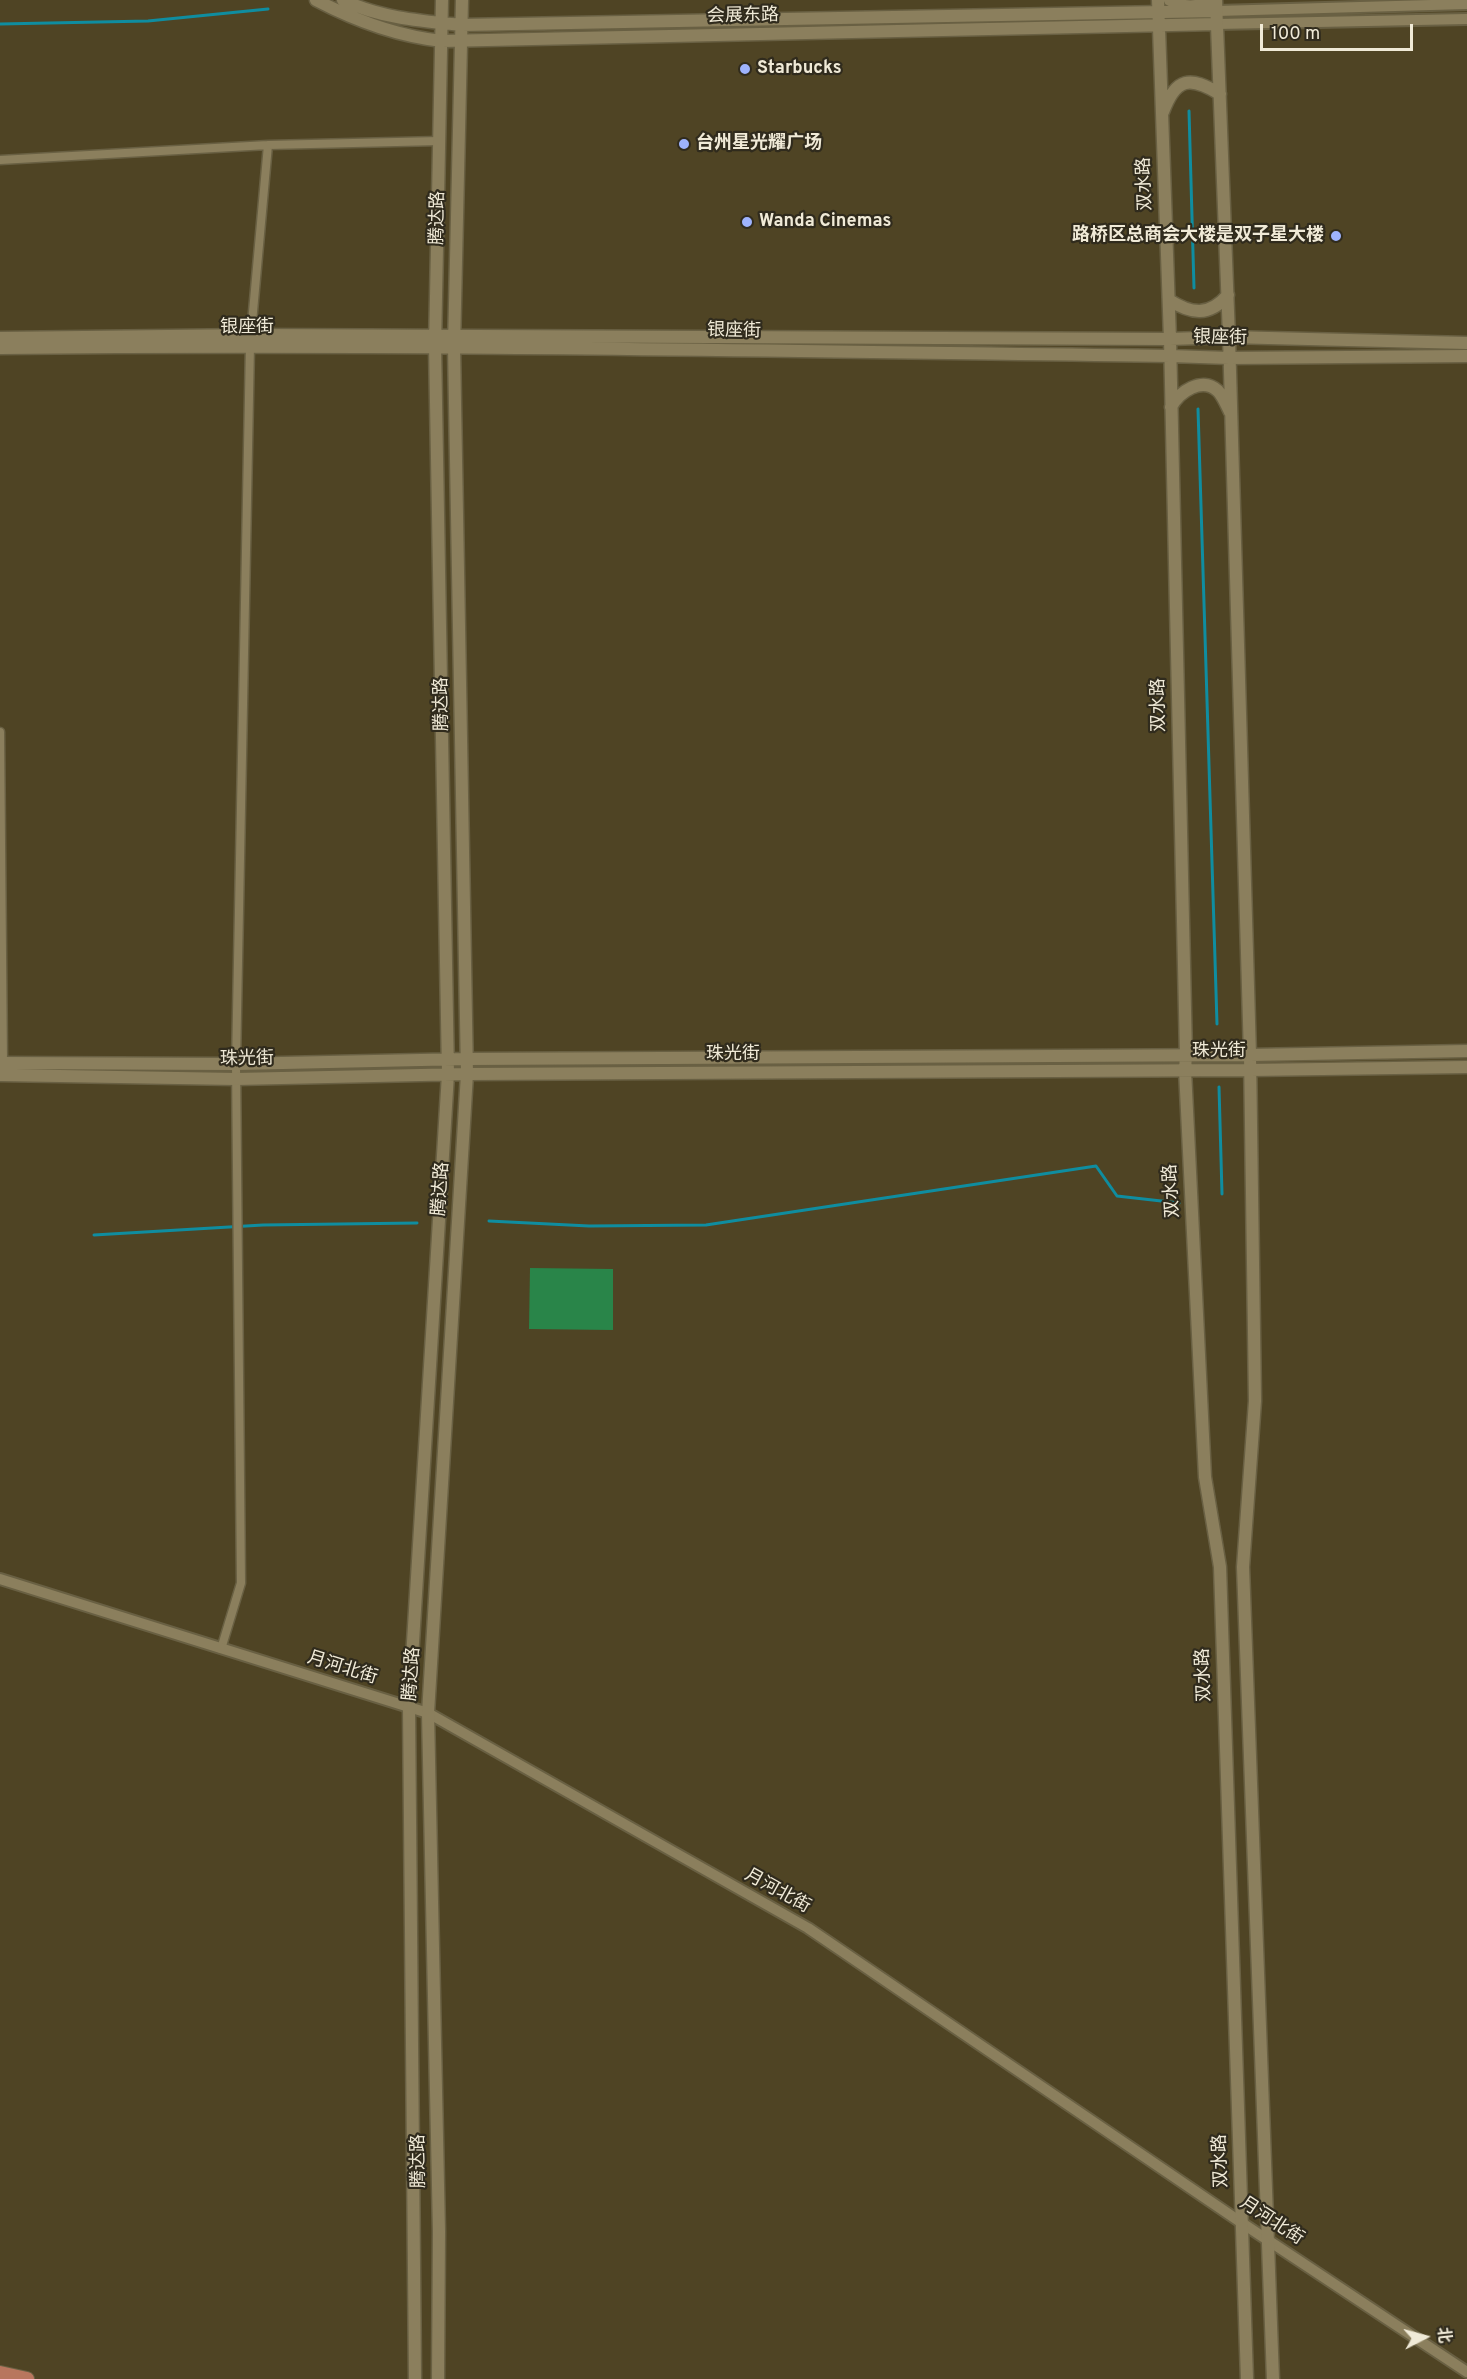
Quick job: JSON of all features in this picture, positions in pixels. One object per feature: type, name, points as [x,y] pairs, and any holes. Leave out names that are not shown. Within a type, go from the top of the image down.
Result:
[{"type":"main road","name":"会展东路","points":[[316,0],[349,18],[381,29],[414,38],[442,41],[1217,24]]},
{"type":"main road","name":"会展东路","points":[[343,0],[356,7],[386,15],[417,21],[462,25],[1216,6]]},
{"type":"main road","name":"腾达路","points":[[415,2379],[408,1707],[448,1074],[435,341],[442,0]]},
{"type":"main road","name":"腾达路","points":[[438,2379],[439,2232],[428,1713],[467,1074],[454,342],[462,0]]},
{"type":"main road","points":[[1170,0],[1177,5],[1196,7],[1209,0]]},
{"type":"main road","name":"双水路","points":[[1158,6],[1170,339],[1185,1070],[1205,1477],[1220,1567],[1247,2379]]},
{"type":"main road","points":[[1216,6],[1228,295],[1250,1055],[1255,1401],[1243,1567],[1273,2379]]},
{"type":"main road","points":[[1161,118],[1172,92],[1182,83],[1196,81],[1220,94]]},
{"type":"main road","points":[[1169,300],[1184,310],[1209,310],[1220,304],[1228,295]]},
{"type":"main road","name":"银座街","points":[[454,342],[1229,337],[1467,342]]},
{"type":"main road","points":[[0,338],[251,340]]},
{"type":"main road","name":"银座街","points":[[0,348],[251,340],[435,341],[1229,358],[1467,356]]},
{"type":"main road","points":[[1171,408],[1176,398],[1191,387],[1207,386],[1218,391],[1231,413]]},
{"type":"main road","name":"珠光街","points":[[1,1067],[467,1059],[1467,1052]]},
{"type":"main road","name":"珠光街","points":[[1,1067],[236,1079],[448,1074],[1250,1070],[1467,1066]]},
{"type":"main road","points":[[0,2373],[27,2379]]},
{"type":"street","name":"会展东路","points":[[1216,6],[1467,4]]},
{"type":"street","name":"会展东路","points":[[1217,24],[1467,19]]},
{"type":"street","points":[[0,160],[268,145],[439,141]]},
{"type":"street","points":[[221,1649],[241,1583],[236,1064],[251,340],[268,145]]},
{"type":"street","points":[[0,732],[1,1067]]},
{"type":"street","name":"月河北街","points":[[0,1579],[428,1713],[808,1928],[1242,2223],[1467,2372]]},
{"type":"green space","points":[[530,1268],[613,1269],[613,1330],[529,1329]]},
{"type":"waterway","points":[[0,24],[148,21],[268,9]]},
{"type":"waterway","points":[[1189,111],[1194,288]]},
{"type":"waterway","points":[[1198,409],[1217,1024]]},
{"type":"waterway","points":[[1219,1087],[1222,1194]]},
{"type":"waterway","points":[[489,1221],[589,1226],[706,1225],[1096,1166],[1117,1196],[1179,1203]]},
{"type":"waterway","points":[[94,1235],[263,1225],[417,1223]]},
{"type":"place","name":"Starbucks","points":[[745,69]]},
{"type":"place","name":"台州星光耀广场","points":[[684,144]]},
{"type":"place","name":"Wanda Cinemas","points":[[747,222]]},
{"type":"place","name":"路桥区总商会大楼是双子星大楼","points":[[1336,236]]}]
